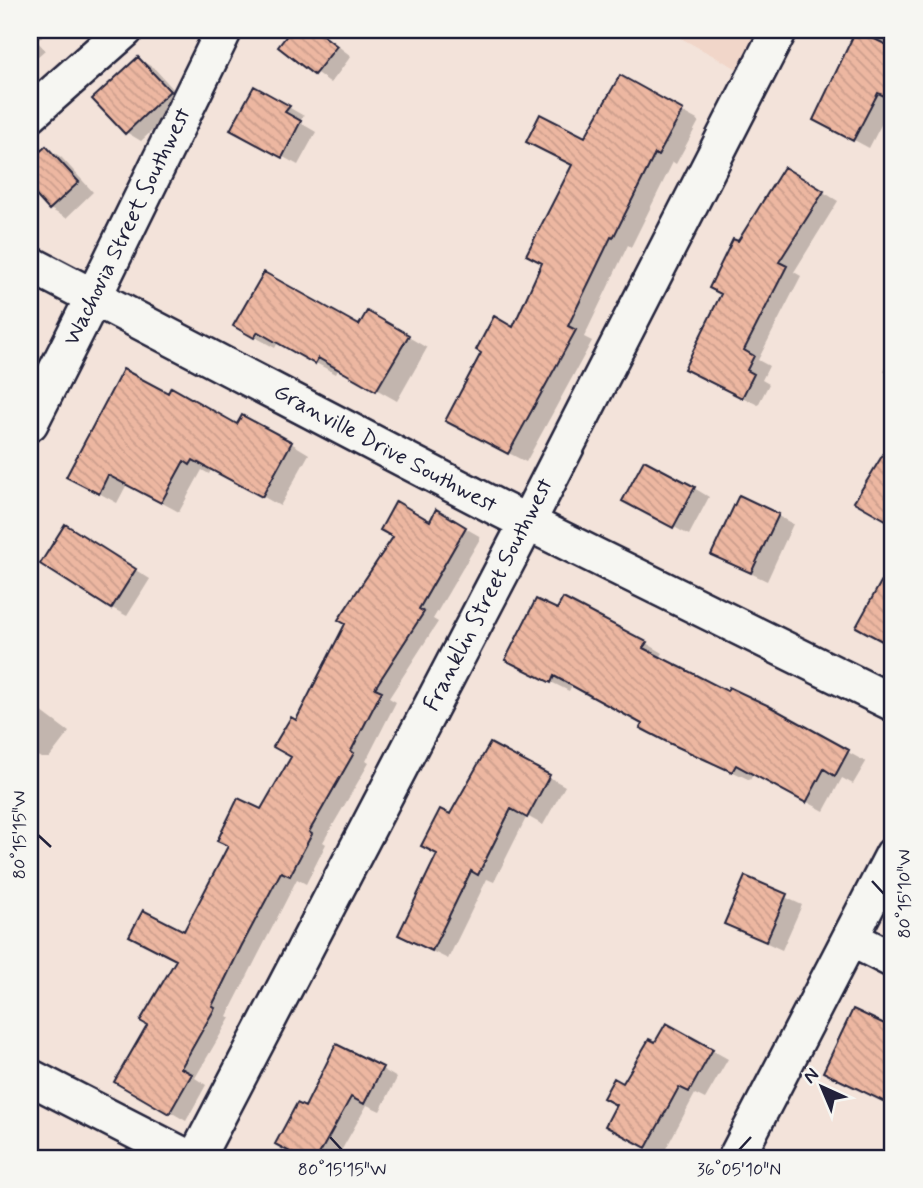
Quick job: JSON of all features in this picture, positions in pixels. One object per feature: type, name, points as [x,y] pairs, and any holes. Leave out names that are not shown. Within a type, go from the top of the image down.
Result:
[{"type":"street","points":[[30,114],[125,30]]},
{"type":"street","name":"Wachovia Street Southwest","points":[[30,423],[224,30]]},
{"type":"street","name":"Franklin Street Southwest","points":[[196,1158],[527,523],[779,30]]},
{"type":"street","name":"Granville Drive Southwest","points":[[30,264],[527,523],[893,703]]},
{"type":"street","points":[[736,1158],[893,855]]},
{"type":"street","points":[[850,939],[893,960]]},
{"type":"street","points":[[30,1077],[188,1158]]},
{"type":"shaded area","points":[[666,30],[779,30],[754,78]]},
{"type":"building","points":[[291,30],[316,30],[337,46],[314,75],[278,47]]},
{"type":"building","points":[[856,30],[893,48],[893,100],[878,93],[853,141],[813,120]]},
{"type":"building","points":[[138,57],[170,91],[125,134],[92,99]]},
{"type":"building","points":[[620,75],[683,110],[658,156],[655,154],[613,238],[611,237],[568,326],[576,330],[508,454],[445,421],[481,353],[476,350],[494,316],[513,327],[542,263],[526,255],[572,165],[526,142],[540,114],[585,137]]},
{"type":"building","points":[[254,86],[290,106],[285,112],[301,121],[282,158],[230,130]]},
{"type":"building","points":[[46,146],[79,182],[49,210],[30,189],[30,161]]},
{"type":"building","points":[[784,167],[824,191],[779,262],[787,266],[744,350],[754,356],[747,370],[754,374],[742,398],[684,369],[721,294],[709,288],[733,239],[738,241]]},
{"type":"building","points":[[264,272],[359,325],[367,311],[409,335],[376,391],[318,358],[315,364],[258,332],[254,338],[233,326]]},
{"type":"building","points":[[123,369],[168,393],[171,387],[237,424],[242,415],[292,442],[262,497],[193,460],[190,465],[184,461],[161,503],[108,475],[99,494],[66,477]]},
{"type":"building","points":[[893,438],[893,524],[854,502]]},
{"type":"building","points":[[644,460],[695,487],[673,528],[622,501]]},
{"type":"building","points":[[739,495],[779,514],[751,573],[711,555]]},
{"type":"building","points":[[396,501],[430,521],[436,509],[466,527],[419,609],[424,612],[375,688],[382,691],[351,751],[354,753],[309,832],[312,834],[290,876],[281,872],[241,947],[212,1006],[215,1008],[181,1068],[192,1074],[169,1114],[114,1082],[147,1025],[140,1021],[176,960],[129,936],[143,910],[184,931],[228,846],[217,841],[238,798],[261,809],[291,757],[273,747],[291,717],[296,720],[345,624],[338,620],[393,537],[380,530]]},
{"type":"building","points":[[65,524],[136,569],[111,609],[40,564]]},
{"type":"building","points":[[893,560],[893,647],[856,627]]},
{"type":"building","points":[[563,598],[647,642],[643,648],[727,691],[729,687],[769,706],[849,750],[835,776],[824,769],[806,803],[736,765],[732,772],[669,743],[640,728],[642,724],[554,676],[551,683],[505,660],[536,599],[557,609]]},
{"type":"building","points":[[490,743],[550,775],[527,818],[511,809],[478,875],[471,871],[432,951],[398,935],[437,854],[421,846],[440,809],[450,814]]},
{"type":"building","points":[[745,876],[787,894],[766,942],[724,924]]},
{"type":"building","points":[[853,1009],[893,1028],[893,1106],[823,1072]]},
{"type":"building","points":[[666,1023],[713,1049],[689,1092],[679,1087],[646,1148],[605,1126],[616,1105],[603,1098],[614,1078],[623,1083],[649,1039],[655,1042]]},
{"type":"building","points":[[336,1044],[383,1067],[364,1104],[351,1097],[317,1158],[301,1158],[275,1144],[297,1103],[305,1107]]}]
